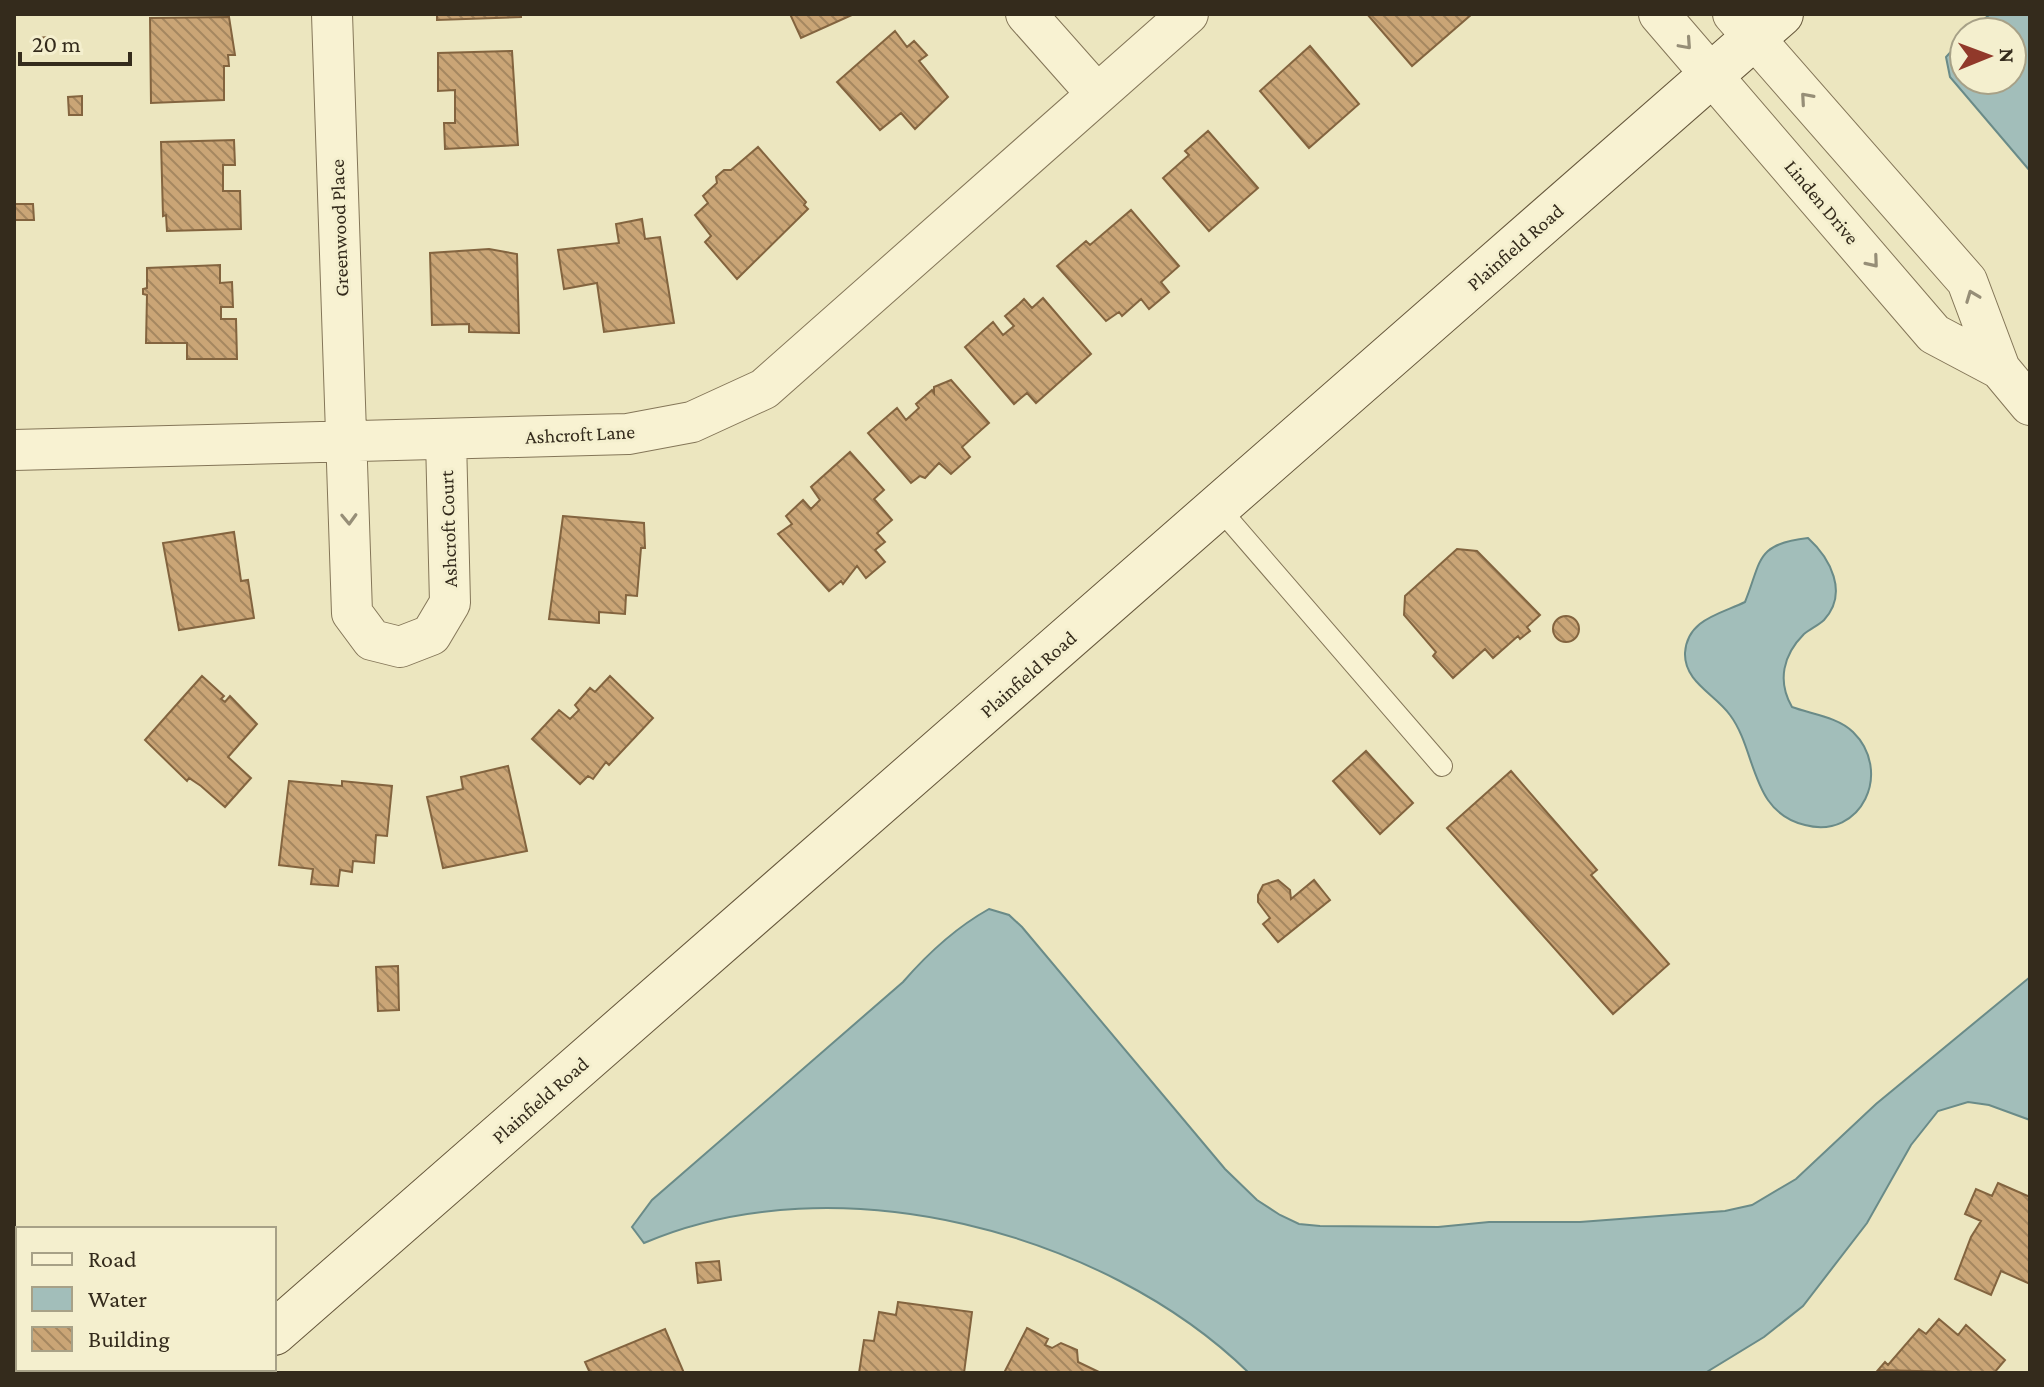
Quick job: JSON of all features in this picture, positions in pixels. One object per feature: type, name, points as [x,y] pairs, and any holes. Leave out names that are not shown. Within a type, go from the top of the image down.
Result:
[{"type":"main road","name":"Plainfield Road","points":[[276,1331],[1713,74],[1756,22]]},
{"type":"street","name":"Greenwood Place","points":[[332,14],[346,441]]},
{"type":"street","points":[[1026,14],[1096,93]]},
{"type":"street","name":"Ashcroft Lane","points":[[14,450],[628,434],[692,422],[764,389],[1188,14]]},
{"type":"street","name":"Linden Drive","points":[[1659,14],[1934,334],[2000,369]]},
{"type":"street","name":"Linden Drive","points":[[1756,22],[1967,281],[2000,369],[2030,405]]},
{"type":"street","name":"Ashcroft Court","points":[[346,441],[352,613],[372,640],[400,647],[431,635],[450,603],[446,439]]},
{"type":"lane","points":[[1219,508],[1442,766]]},
{"type":"water","points":[[2030,14],[2030,171],[1966,96],[2028,96],[2028,16],[1988,16]]},
{"type":"water","points":[[1808,538],[1823,555],[1834,576],[1835,599],[1824,620],[1804,634],[1787,659],[1784,678],[1787,697],[1792,707],[1847,727],[1865,748],[1870,765],[1870,783],[1865,799],[1856,812],[1842,822],[1825,827],[1805,825],[1787,818],[1774,807],[1757,779],[1739,730],[1724,707],[1695,680],[1686,663],[1685,653],[1692,632],[1699,625],[1745,602],[1758,565],[1769,550]]},
{"type":"water","points":[[989,909],[1009,915],[1022,927],[1225,1169],[1257,1200],[1299,1224],[1438,1227],[1489,1222],[1580,1222],[1725,1211],[1752,1205],[1796,1179],[1876,1104],[2030,977],[2030,1120],[1989,1105],[1968,1102],[1938,1111],[1911,1145],[1867,1223],[1803,1306],[1764,1337],[1705,1373],[1249,1373],[1189,1323],[1120,1281],[1044,1248],[964,1224],[881,1211],[799,1209],[719,1219],[644,1243],[632,1227],[652,1200],[903,982],[943,941]]},
{"type":"building","points":[[437,14],[521,14],[521,17],[437,20]]},
{"type":"building","points":[[790,14],[854,14],[801,38]]},
{"type":"building","points":[[1367,14],[1472,14],[1412,66]]},
{"type":"building","points":[[229,17],[235,55],[228,55],[229,66],[224,66],[224,100],[151,103],[150,18]]},
{"type":"building","points":[[895,31],[907,47],[914,41],[927,55],[919,61],[948,97],[915,129],[901,113],[880,130],[837,82]]},
{"type":"building","points":[[47,37],[48,44],[39,45],[38,38]]},
{"type":"building","points":[[1310,46],[1359,104],[1309,148],[1260,91]]},
{"type":"building","points":[[512,51],[518,145],[445,149],[444,123],[455,123],[455,90],[438,91],[438,53]]},
{"type":"building","points":[[82,96],[82,115],[69,115],[68,97]]},
{"type":"building","points":[[1208,131],[1258,188],[1209,231],[1163,178],[1189,155],[1185,151]]},
{"type":"building","points":[[234,140],[235,165],[223,165],[223,191],[240,191],[241,229],[167,231],[166,215],[163,216],[161,142]]},
{"type":"building","points":[[758,147],[806,202],[804,205],[808,209],[737,279],[705,242],[711,236],[695,215],[708,203],[703,196],[717,183],[716,177],[724,170],[731,170]]},
{"type":"building","points":[[14,204],[33,204],[34,220],[15,220]]},
{"type":"building","points":[[1131,210],[1179,266],[1161,282],[1169,292],[1149,309],[1141,299],[1122,316],[1119,312],[1106,321],[1057,266],[1086,241],[1090,245]]},
{"type":"building","points":[[642,219],[645,239],[660,237],[674,323],[604,332],[597,283],[564,289],[558,250],[619,243],[616,224]]},
{"type":"building","points":[[489,249],[517,254],[519,333],[469,332],[469,324],[432,325],[430,253]]},
{"type":"building","points":[[220,265],[220,283],[232,282],[233,307],[221,307],[221,319],[236,319],[237,359],[187,359],[187,343],[146,343],[147,295],[143,294],[143,289],[147,288],[147,268]]},
{"type":"building","points":[[1043,298],[1091,354],[1036,403],[1027,393],[1014,404],[965,347],[993,322],[1003,335],[1014,326],[1005,316],[1024,299],[1032,308]]},
{"type":"building","points":[[951,380],[989,423],[962,447],[970,457],[951,474],[939,463],[925,478],[920,476],[911,483],[868,433],[897,408],[906,420],[919,408],[916,404],[932,390],[934,393],[934,387]]},
{"type":"building","points":[[850,452],[884,490],[874,499],[892,520],[877,533],[885,542],[875,550],[885,562],[866,578],[857,566],[843,584],[841,581],[829,591],[778,534],[792,524],[786,516],[803,500],[811,509],[820,500],[811,487]]},
{"type":"building","points":[[563,516],[644,523],[645,548],[641,548],[637,596],[626,595],[625,614],[599,612],[599,623],[549,619]]},
{"type":"building","points":[[234,532],[241,581],[248,580],[254,618],[179,630],[163,543]]},
{"type":"building","points":[[1457,549],[1477,551],[1540,615],[1527,627],[1530,631],[1520,639],[1518,636],[1493,658],[1485,649],[1453,678],[1433,656],[1436,652],[1404,615],[1405,596]]},
{"type":"building","points":[[1566,616],[1576,619],[1579,629],[1576,639],[1566,642],[1556,639],[1553,629],[1556,619]]},
{"type":"building","points":[[202,676],[224,696],[221,699],[225,702],[230,696],[257,724],[228,757],[251,778],[225,807],[201,786],[189,778],[187,781],[145,740]]},
{"type":"building","points":[[610,676],[653,718],[609,765],[606,762],[593,779],[588,776],[580,784],[532,739],[559,710],[570,719],[579,710],[575,705],[590,688],[595,692]]},
{"type":"building","points":[[1366,751],[1413,803],[1380,834],[1333,781]]},
{"type":"building","points":[[508,766],[527,851],[443,868],[427,797],[463,789],[461,777]]},
{"type":"building","points":[[1511,771],[1597,870],[1591,875],[1669,964],[1613,1014],[1447,828]]},
{"type":"building","points":[[289,781],[342,786],[342,781],[392,786],[387,836],[376,835],[374,863],[353,861],[352,872],[340,870],[338,886],[311,884],[313,869],[279,865]]},
{"type":"building","points":[[1278,880],[1290,890],[1291,899],[1314,880],[1330,900],[1278,942],[1263,924],[1270,918],[1258,902],[1258,895],[1263,885]]},
{"type":"building","points":[[398,966],[399,1010],[378,1011],[376,967]]},
{"type":"building","points":[[1998,1183],[2030,1197],[2030,1284],[2001,1271],[1991,1295],[1955,1279],[1971,1237],[1981,1221],[1965,1214],[1976,1189],[1992,1196]]},
{"type":"building","points":[[719,1261],[721,1280],[698,1283],[696,1263]]},
{"type":"building","points":[[898,1302],[972,1312],[964,1373],[859,1373],[864,1340],[874,1341],[879,1312],[896,1315]]},
{"type":"building","points":[[1939,1319],[1958,1335],[1966,1325],[2005,1360],[1994,1373],[1878,1370],[1885,1362],[1888,1365],[1919,1329],[1926,1334]]},
{"type":"building","points":[[1027,1328],[1048,1339],[1045,1345],[1052,1348],[1061,1343],[1077,1350],[1078,1362],[1101,1373],[1004,1373]]},
{"type":"building","points":[[665,1329],[684,1373],[590,1373],[585,1362]]}]
